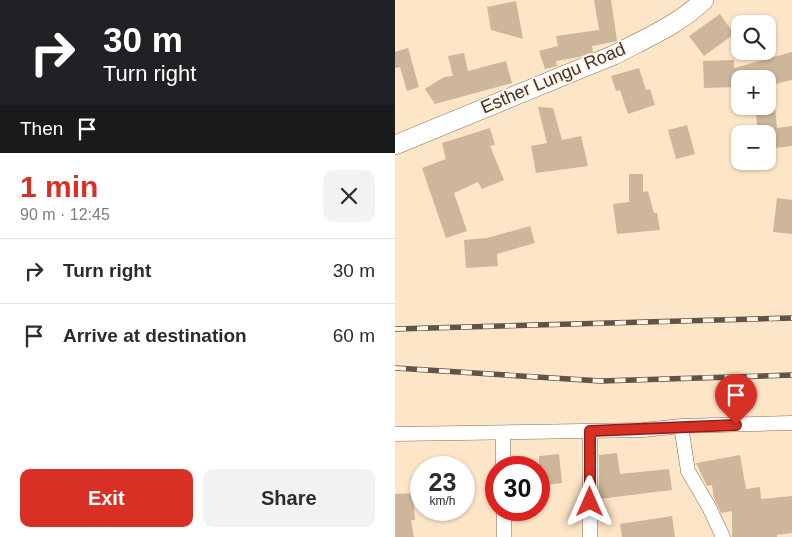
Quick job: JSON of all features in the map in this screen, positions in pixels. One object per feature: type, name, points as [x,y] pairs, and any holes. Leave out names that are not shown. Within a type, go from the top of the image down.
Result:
[{"type":"street","name":"Esther Lungu Road","points":[[395,145],[614,55],[646,38],[697,7],[705,0]]},
{"type":"street","points":[[395,434],[590,431],[792,423]]},
{"type":"street","points":[[681,426],[688,471],[709,507],[723,537]]},
{"type":"street","points":[[590,431],[590,537]]},
{"type":"street","points":[[503,433],[503,456]]},
{"type":"street","points":[[504,521],[504,537]]},
{"type":"building","points":[[594,0],[611,0],[617,41],[592,46],[593,52],[579,57],[556,61],[557,66],[545,69],[539,51],[558,46],[556,36],[599,30]]},
{"type":"building","points":[[516,1],[523,39],[491,30],[487,7]]},
{"type":"building","points":[[720,14],[731,30],[731,36],[704,56],[689,36]]},
{"type":"building","points":[[408,48],[419,87],[407,91],[400,67],[395,68],[395,52]]},
{"type":"building","points":[[792,52],[792,80],[776,84],[776,70],[731,70],[731,87],[704,88],[703,61],[734,60],[734,68],[763,60],[776,60],[776,56]]},
{"type":"building","points":[[464,53],[468,71],[506,61],[512,83],[435,104],[425,89],[444,77],[453,76],[448,56]]},
{"type":"building","points":[[639,68],[646,90],[650,89],[655,105],[628,114],[620,90],[616,91],[611,76]]},
{"type":"building","points":[[538,107],[553,108],[562,140],[581,136],[588,166],[536,173],[531,146],[547,143]]},
{"type":"building","points":[[756,115],[776,115],[777,128],[792,126],[792,146],[776,148],[776,125],[757,125]]},
{"type":"building","points":[[687,125],[695,154],[676,159],[668,130]]},
{"type":"building","points":[[490,128],[495,145],[490,146],[504,180],[482,189],[478,182],[454,193],[467,231],[446,238],[422,168],[446,159],[442,143]]},
{"type":"building","points":[[629,174],[643,174],[643,192],[648,191],[654,213],[657,213],[660,230],[617,234],[613,204],[629,202]]},
{"type":"building","points":[[777,198],[792,200],[792,234],[773,232]]},
{"type":"building","points":[[530,226],[535,243],[497,254],[498,266],[466,268],[464,240],[487,238]]},
{"type":"building","points":[[617,453],[620,474],[669,469],[672,490],[599,499],[599,455]]},
{"type":"building","points":[[559,454],[562,483],[550,485],[550,456],[539,456]]},
{"type":"building","points":[[740,455],[746,489],[760,487],[761,499],[792,496],[792,533],[777,535],[777,537],[732,537],[732,511],[721,513],[714,498],[712,485],[707,486],[696,463]]},
{"type":"building","points":[[410,493],[410,521],[414,537],[395,537],[395,494]]},
{"type":"building","points":[[672,516],[675,537],[622,537],[620,524]]},
{"type":"railway","points":[[395,329],[792,318]]},
{"type":"railway","points":[[395,368],[601,381],[792,375]]},
{"type":"route","points":[[590,502],[590,431],[736,425]]}]
